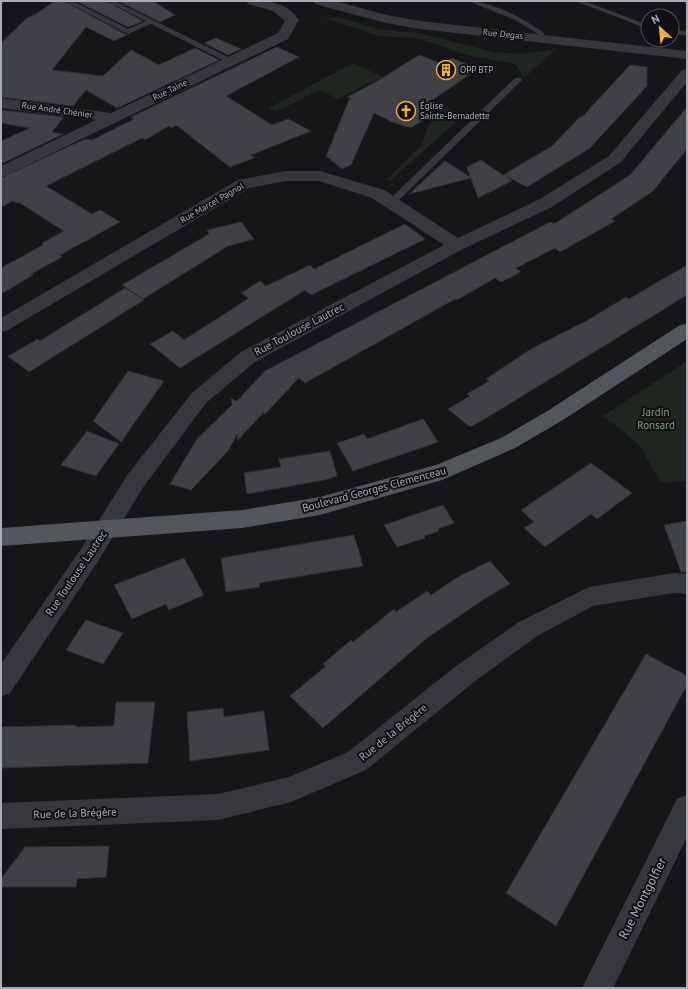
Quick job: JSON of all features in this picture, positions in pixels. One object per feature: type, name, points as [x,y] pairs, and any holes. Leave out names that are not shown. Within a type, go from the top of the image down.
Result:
[{"type":"main road","name":"Boulevard Georges Clemenceau","points":[[1,537],[242,519],[320,506],[442,472],[508,443],[549,419],[687,330]]},
{"type":"street","name":"Rue Taine","points":[[1,172],[230,60],[283,36],[292,20],[278,8],[253,1]]},
{"type":"street","name":"Rue Degas","points":[[320,1],[386,19],[414,24],[687,55]]},
{"type":"street","name":"Rue Toulouse Lautrec","points":[[1,685],[106,530],[136,480],[199,398],[248,356],[457,245],[546,202],[615,159],[687,73]]},
{"type":"street","name":"Rue André Chénier","points":[[1,103],[113,118]]},
{"type":"street","name":"Rue Marcel Pagnol","points":[[1,326],[244,184],[286,176],[320,176],[378,194],[457,245]]},
{"type":"street","name":"Rue de la Brégère","points":[[1,816],[218,807],[291,789],[357,762],[465,674],[528,629],[589,597],[674,583],[687,584]]},
{"type":"street","name":"Rue Montgolfier","points":[[597,988],[687,808]]},
{"type":"lane","points":[[68,1],[128,32],[152,21]]},
{"type":"lane","points":[[110,1],[230,60]]},
{"type":"lane","points":[[471,1],[526,23],[541,33],[542,38]]},
{"type":"lane","points":[[578,1],[640,24]]},
{"type":"lane","points":[[392,202],[518,80]]},
{"type":"green space","points":[[339,17],[378,29],[419,33],[494,52],[521,54],[556,49],[524,78],[515,64],[467,55],[420,39],[380,36],[324,18]]},
{"type":"green space","points":[[353,63],[456,112],[455,123],[390,181],[387,180],[422,144],[428,127],[441,113],[373,81],[338,99],[319,90],[276,112],[269,108]]},
{"type":"green space","name":"Jardin Ronsard","points":[[687,361],[687,481],[661,483],[639,444],[603,416]]},
{"type":"building","points":[[55,1],[64,1],[125,34],[129,34],[114,41],[86,27],[52,70],[103,76],[131,50],[159,65],[195,48],[219,60],[117,108],[86,90],[73,106],[1,97],[1,43],[27,18],[36,14]]},
{"type":"building","points":[[76,1],[106,1],[143,21],[128,27]]},
{"type":"building","points":[[118,1],[153,1],[175,15],[160,22]]},
{"type":"building","points":[[216,38],[241,49],[228,55],[204,43]]},
{"type":"building","points":[[277,47],[299,57],[226,96],[272,125],[288,119],[311,131],[251,155],[254,158],[230,167],[176,125],[172,128],[169,126],[145,140],[142,138],[46,186],[92,214],[100,210],[120,222],[60,255],[57,253],[62,257],[31,274],[33,275],[1,294],[1,268],[43,245],[42,243],[64,231],[18,202],[16,203],[13,201],[1,207],[1,178],[85,139],[92,140],[134,119],[131,117]]},
{"type":"building","points":[[419,55],[442,64],[452,58],[478,69],[422,107],[436,113],[412,127],[407,127],[392,122],[374,113],[351,165],[342,169],[326,156],[349,100],[351,99],[347,97],[376,82]]},
{"type":"building","points":[[630,65],[647,67],[647,86],[590,148],[527,187],[506,176],[512,181],[478,198],[471,178],[409,194],[445,161],[470,177],[467,167],[481,160],[503,175],[552,146],[580,117],[582,117]]},
{"type":"building","points":[[687,107],[687,149],[653,191],[611,219],[615,221],[560,252],[555,248],[516,268],[521,272],[501,282],[495,278],[305,383],[299,378],[238,440],[237,434],[228,451],[191,490],[170,484],[197,439],[232,405],[231,399],[237,401],[265,371],[550,222],[554,224],[630,175]]},
{"type":"building","points":[[1,110],[64,117],[52,132],[63,134],[1,164],[1,141],[30,128],[1,123]]},
{"type":"building","points":[[241,222],[254,239],[228,246],[143,299],[122,285],[209,234],[207,230]]},
{"type":"building","points":[[405,224],[425,239],[311,295],[305,290],[180,368],[150,344],[173,331],[184,340],[249,298],[241,293],[260,281],[266,286],[310,265],[314,269]]},
{"type":"building","points":[[687,265],[687,295],[483,420],[470,427],[448,409],[470,396],[467,394],[489,381],[486,379],[531,349],[588,320],[626,297],[629,299]]},
{"type":"building","points":[[125,288],[144,300],[29,372],[8,356],[38,339],[40,341]]},
{"type":"building","points":[[128,371],[164,381],[121,442],[93,421]]},
{"type":"building","points":[[423,419],[438,442],[353,471],[337,443],[364,434],[367,439]]},
{"type":"building","points":[[87,431],[119,444],[96,476],[61,465]]},
{"type":"building","points":[[330,451],[337,476],[324,480],[247,494],[244,473],[281,467],[279,459]]},
{"type":"building","points":[[591,463],[632,493],[597,519],[591,514],[545,547],[524,528],[534,522],[521,510]]},
{"type":"building","points":[[443,505],[454,523],[438,529],[439,531],[424,536],[425,538],[397,547],[384,525]]},
{"type":"building","points":[[687,521],[687,572],[681,572],[664,525]]},
{"type":"building","points":[[354,535],[363,566],[259,583],[260,587],[226,592],[221,558]]},
{"type":"building","points":[[184,558],[204,595],[169,610],[166,604],[132,619],[114,585]]},
{"type":"building","points":[[490,561],[510,584],[484,599],[427,638],[323,728],[290,696],[326,666],[323,664],[351,640],[353,642],[394,609],[396,612],[427,591],[431,595],[456,578]]},
{"type":"building","points":[[86,620],[123,633],[103,664],[66,650]]},
{"type":"building","points":[[646,654],[687,676],[687,685],[556,926],[506,893]]},
{"type":"building","points":[[116,702],[155,702],[148,763],[1,768],[1,727],[76,725],[75,727],[114,726]]},
{"type":"building","points":[[223,708],[224,717],[264,711],[269,750],[190,761],[187,712]]},
{"type":"building","points":[[109,846],[106,877],[77,879],[76,887],[1,887],[1,879],[25,847]]},
{"type":"place","name":"OPP BTP","points":[[446,70]]},
{"type":"place","name":"Église Sainte-Bernadette","points":[[406,111]]}]
